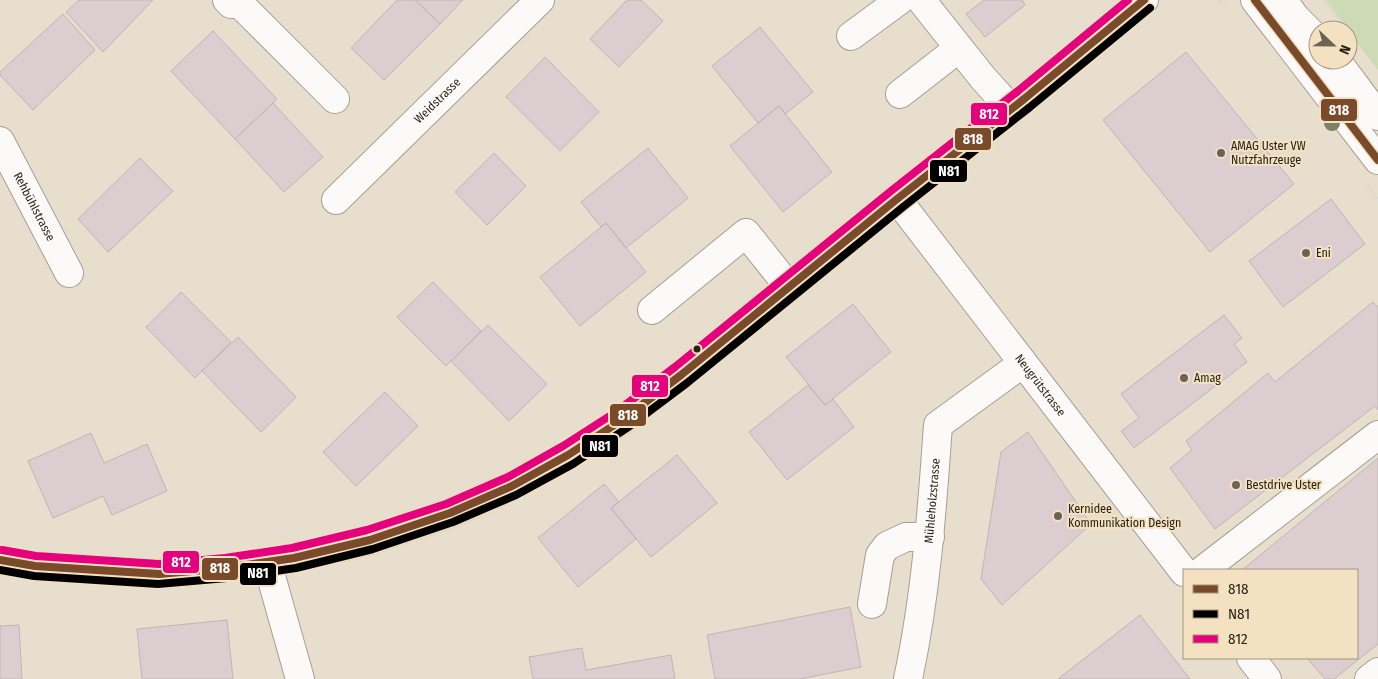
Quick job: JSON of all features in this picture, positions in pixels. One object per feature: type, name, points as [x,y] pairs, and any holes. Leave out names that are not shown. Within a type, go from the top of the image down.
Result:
[{"type":"street","points":[[227,0],[231,4],[240,4],[336,99]]},
{"type":"street","name":"Weidstrasse","points":[[336,200],[540,0]]},
{"type":"street","points":[[851,36],[900,0]]},
{"type":"street","points":[[920,0],[983,78],[1011,109]]},
{"type":"street","points":[[0,560],[35,566],[159,574],[226,568],[294,558],[370,540],[450,513],[512,486],[568,455],[622,420],[681,375],[1144,0]]},
{"type":"street","points":[[1255,0],[1378,160]]},
{"type":"street","points":[[1282,0],[1308,30]]},
{"type":"street","points":[[900,94],[959,48]]},
{"type":"street","points":[[1344,70],[1378,116]]},
{"type":"street","name":"Rehbühlstrasse","points":[[0,141],[69,273]]},
{"type":"street","name":"Neugrütstrasse","points":[[897,199],[1183,571]]},
{"type":"street","points":[[652,310],[746,233],[789,287]]},
{"type":"street","name":"Mühleholzstrasse","points":[[908,679],[923,594],[930,537],[938,425],[1023,363]]},
{"type":"street","points":[[1204,569],[1378,434]]},
{"type":"street","points":[[872,604],[880,555],[887,546],[906,537],[930,537]]},
{"type":"street","points":[[267,562],[300,679]]},
{"type":"street","points":[[1252,659],[1267,679]]},
{"type":"street","points":[[1369,679],[1378,672]]},
{"type":"path","points":[[1325,0],[1340,20]]},
{"type":"green space","points":[[1325,0],[1378,0],[1378,70],[1358,44],[1358,20],[1340,20]]},
{"type":"building","points":[[79,0],[153,0],[103,52],[66,12]]},
{"type":"building","points":[[397,0],[415,0],[440,24],[384,80],[351,48]]},
{"type":"building","points":[[415,0],[463,0],[440,24]]},
{"type":"building","points":[[627,0],[641,0],[663,21],[619,67],[590,39]]},
{"type":"building","points":[[984,0],[1022,0],[1025,5],[985,37],[966,14]]},
{"type":"building","points":[[63,14],[95,50],[33,110],[0,75],[0,72]]},
{"type":"building","points":[[760,27],[813,92],[785,114],[779,106],[758,123],[712,66]]},
{"type":"building","points":[[213,31],[277,99],[235,139],[171,71]]},
{"type":"building","points":[[1186,52],[1294,184],[1210,252],[1103,120]]},
{"type":"building","points":[[545,57],[599,112],[560,151],[506,97]]},
{"type":"building","points":[[273,103],[323,157],[284,192],[235,139]]},
{"type":"building","points":[[779,106],[832,172],[783,212],[730,146]]},
{"type":"building","points":[[648,148],[688,198],[626,248],[606,223],[601,227],[581,202]]},
{"type":"building","points":[[494,153],[526,186],[487,225],[455,192]]},
{"type":"building","points":[[140,158],[173,191],[108,252],[78,219]]},
{"type":"building","name":"Eni","points":[[1331,199],[1365,244],[1283,307],[1249,261]]},
{"type":"building","points":[[606,223],[646,272],[580,326],[540,277]]},
{"type":"building","points":[[433,282],[481,331],[446,366],[397,317]]},
{"type":"building","points":[[181,292],[231,342],[195,378],[146,327]]},
{"type":"building","points":[[1373,302],[1378,307],[1378,410],[1375,406],[1215,529],[1170,468],[1192,450],[1186,441],[1268,373],[1275,382]]},
{"type":"building","points":[[853,304],[891,352],[825,405],[786,357]]},
{"type":"building","name":"Amag","points":[[1224,315],[1242,338],[1234,344],[1247,362],[1134,448],[1121,431],[1139,418],[1121,394]]},
{"type":"building","points":[[488,325],[547,384],[509,421],[451,361]]},
{"type":"building","points":[[238,337],[296,397],[261,432],[202,371]]},
{"type":"building","points":[[808,385],[825,405],[833,399],[854,427],[787,480],[749,432]]},
{"type":"building","points":[[385,392],[418,426],[356,486],[323,452]]},
{"type":"building","points":[[1028,432],[1091,524],[1002,605],[981,579],[1001,452]]},
{"type":"building","points":[[91,433],[104,463],[147,444],[167,491],[112,515],[103,496],[53,518],[28,461]]},
{"type":"building","points":[[677,455],[717,503],[651,557],[611,508]]},
{"type":"building","points":[[1378,458],[1378,644],[1334,679],[1325,679],[1308,659],[1358,659],[1358,569],[1243,569]]},
{"type":"building","points":[[604,484],[619,502],[611,508],[636,539],[578,587],[538,538]]},
{"type":"building","points":[[850,607],[861,667],[800,679],[715,679],[707,635]]},
{"type":"building","points":[[1140,615],[1190,679],[1058,679]]},
{"type":"building","points":[[227,620],[233,679],[142,679],[137,629]]},
{"type":"building","points":[[19,625],[22,679],[0,679],[0,626]]},
{"type":"building","points":[[582,648],[586,670],[671,655],[675,679],[533,679],[529,657]]},
{"type":"transit line","name":"812","points":[[2,550],[36,556],[159,564],[225,558],[292,548],[367,530],[446,504],[508,477],[563,446],[616,412],[675,367],[1128,0]]},
{"type":"transit line","name":"818","points":[[0,560],[35,566],[159,574],[226,568],[294,558],[370,540],[450,513],[512,486],[568,455],[622,420],[681,375],[1144,0]]},
{"type":"transit line","name":"818","points":[[1255,0],[1378,160]]},
{"type":"transit line","name":"N81","points":[[0,570],[34,576],[158,584],[227,578],[296,568],[373,549],[453,522],[516,495],[573,464],[627,428],[687,383],[1150,8]]},
{"type":"place","name":"AMAG Uster VW Nutzfahrzeuge","points":[[1221,153]]},
{"type":"place","name":"Eni","points":[[1306,253]]},
{"type":"place","name":"Amag","points":[[1184,378]]},
{"type":"place","name":"Bestdrive Uster","points":[[1236,485]]},
{"type":"place","name":"Kernidee Kommunikation Design","points":[[1058,516]]}]
